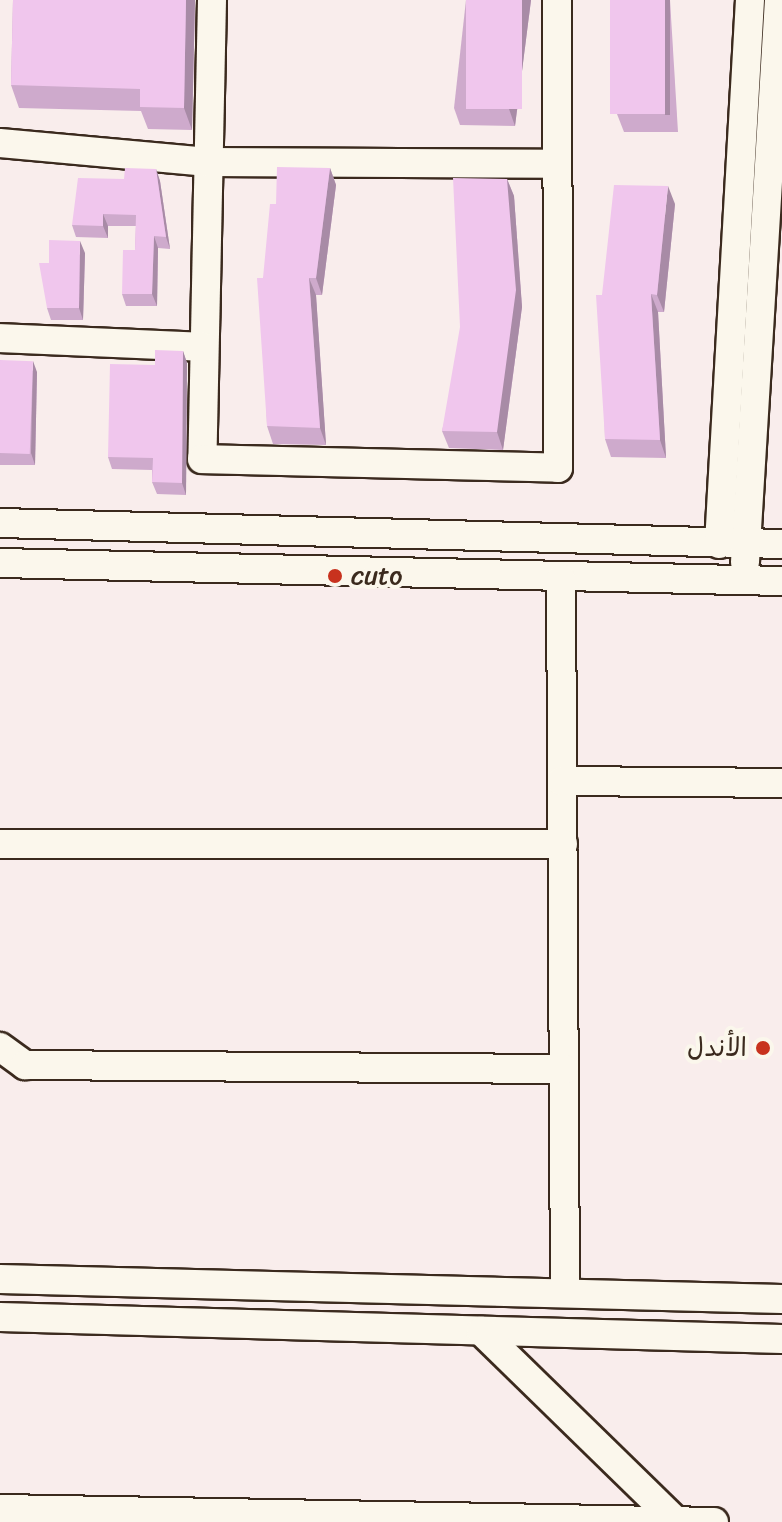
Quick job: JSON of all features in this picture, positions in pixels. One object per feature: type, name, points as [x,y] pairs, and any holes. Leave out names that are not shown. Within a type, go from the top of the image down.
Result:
[{"type":"street","points":[[212,0],[202,459],[558,468],[557,0]]},
{"type":"street","points":[[744,581],[732,544],[750,0]]},
{"type":"street","points":[[732,544],[779,0]]},
{"type":"street","points":[[0,143],[208,162],[557,164]]},
{"type":"street","points":[[0,338],[204,347]]},
{"type":"street","points":[[0,523],[782,544]]},
{"type":"street","points":[[0,563],[561,579],[782,581]]},
{"type":"street","points":[[561,579],[565,1293]]},
{"type":"street","points":[[562,781],[782,783]]},
{"type":"street","points":[[0,844],[563,844]]},
{"type":"street","points":[[0,1047],[25,1065],[564,1069]]},
{"type":"street","points":[[0,1279],[782,1299]]},
{"type":"street","points":[[0,1317],[782,1339]]},
{"type":"street","points":[[481,1331],[675,1520]]},
{"type":"street","points":[[0,1509],[53,1516],[714,1522]]},
{"type":"building","points":[[13,0],[186,0],[184,108],[140,107],[140,89],[11,85]]},
{"type":"building","points":[[466,0],[522,0],[522,109],[466,109]]},
{"type":"building","points":[[610,0],[665,0],[665,114],[610,114]]},
{"type":"building","points":[[277,167],[330,168],[316,278],[309,278],[320,428],[267,426],[257,278],[263,278],[270,204],[276,204]]},
{"type":"building","points":[[125,168],[156,169],[166,237],[154,236],[152,294],[122,294],[123,250],[135,250],[136,215],[103,214],[103,226],[72,225],[78,178],[124,179]]},
{"type":"building","points":[[453,178],[507,179],[516,290],[497,432],[442,431],[460,327]]},
{"type":"building","points":[[614,185],[668,186],[657,295],[651,294],[660,440],[605,439],[596,295],[602,295]]},
{"type":"building","points":[[49,240],[80,241],[79,308],[47,308],[39,263],[49,263]]},
{"type":"building","points":[[155,350],[183,351],[182,483],[152,482],[153,458],[108,457],[110,364],[155,365]]},
{"type":"building","points":[[0,360],[33,361],[30,454],[0,453]]},
{"type":"place","name":"cuto","points":[[335,576]]},
{"type":"place","name":"الأندل","points":[[763,1048]]}]
